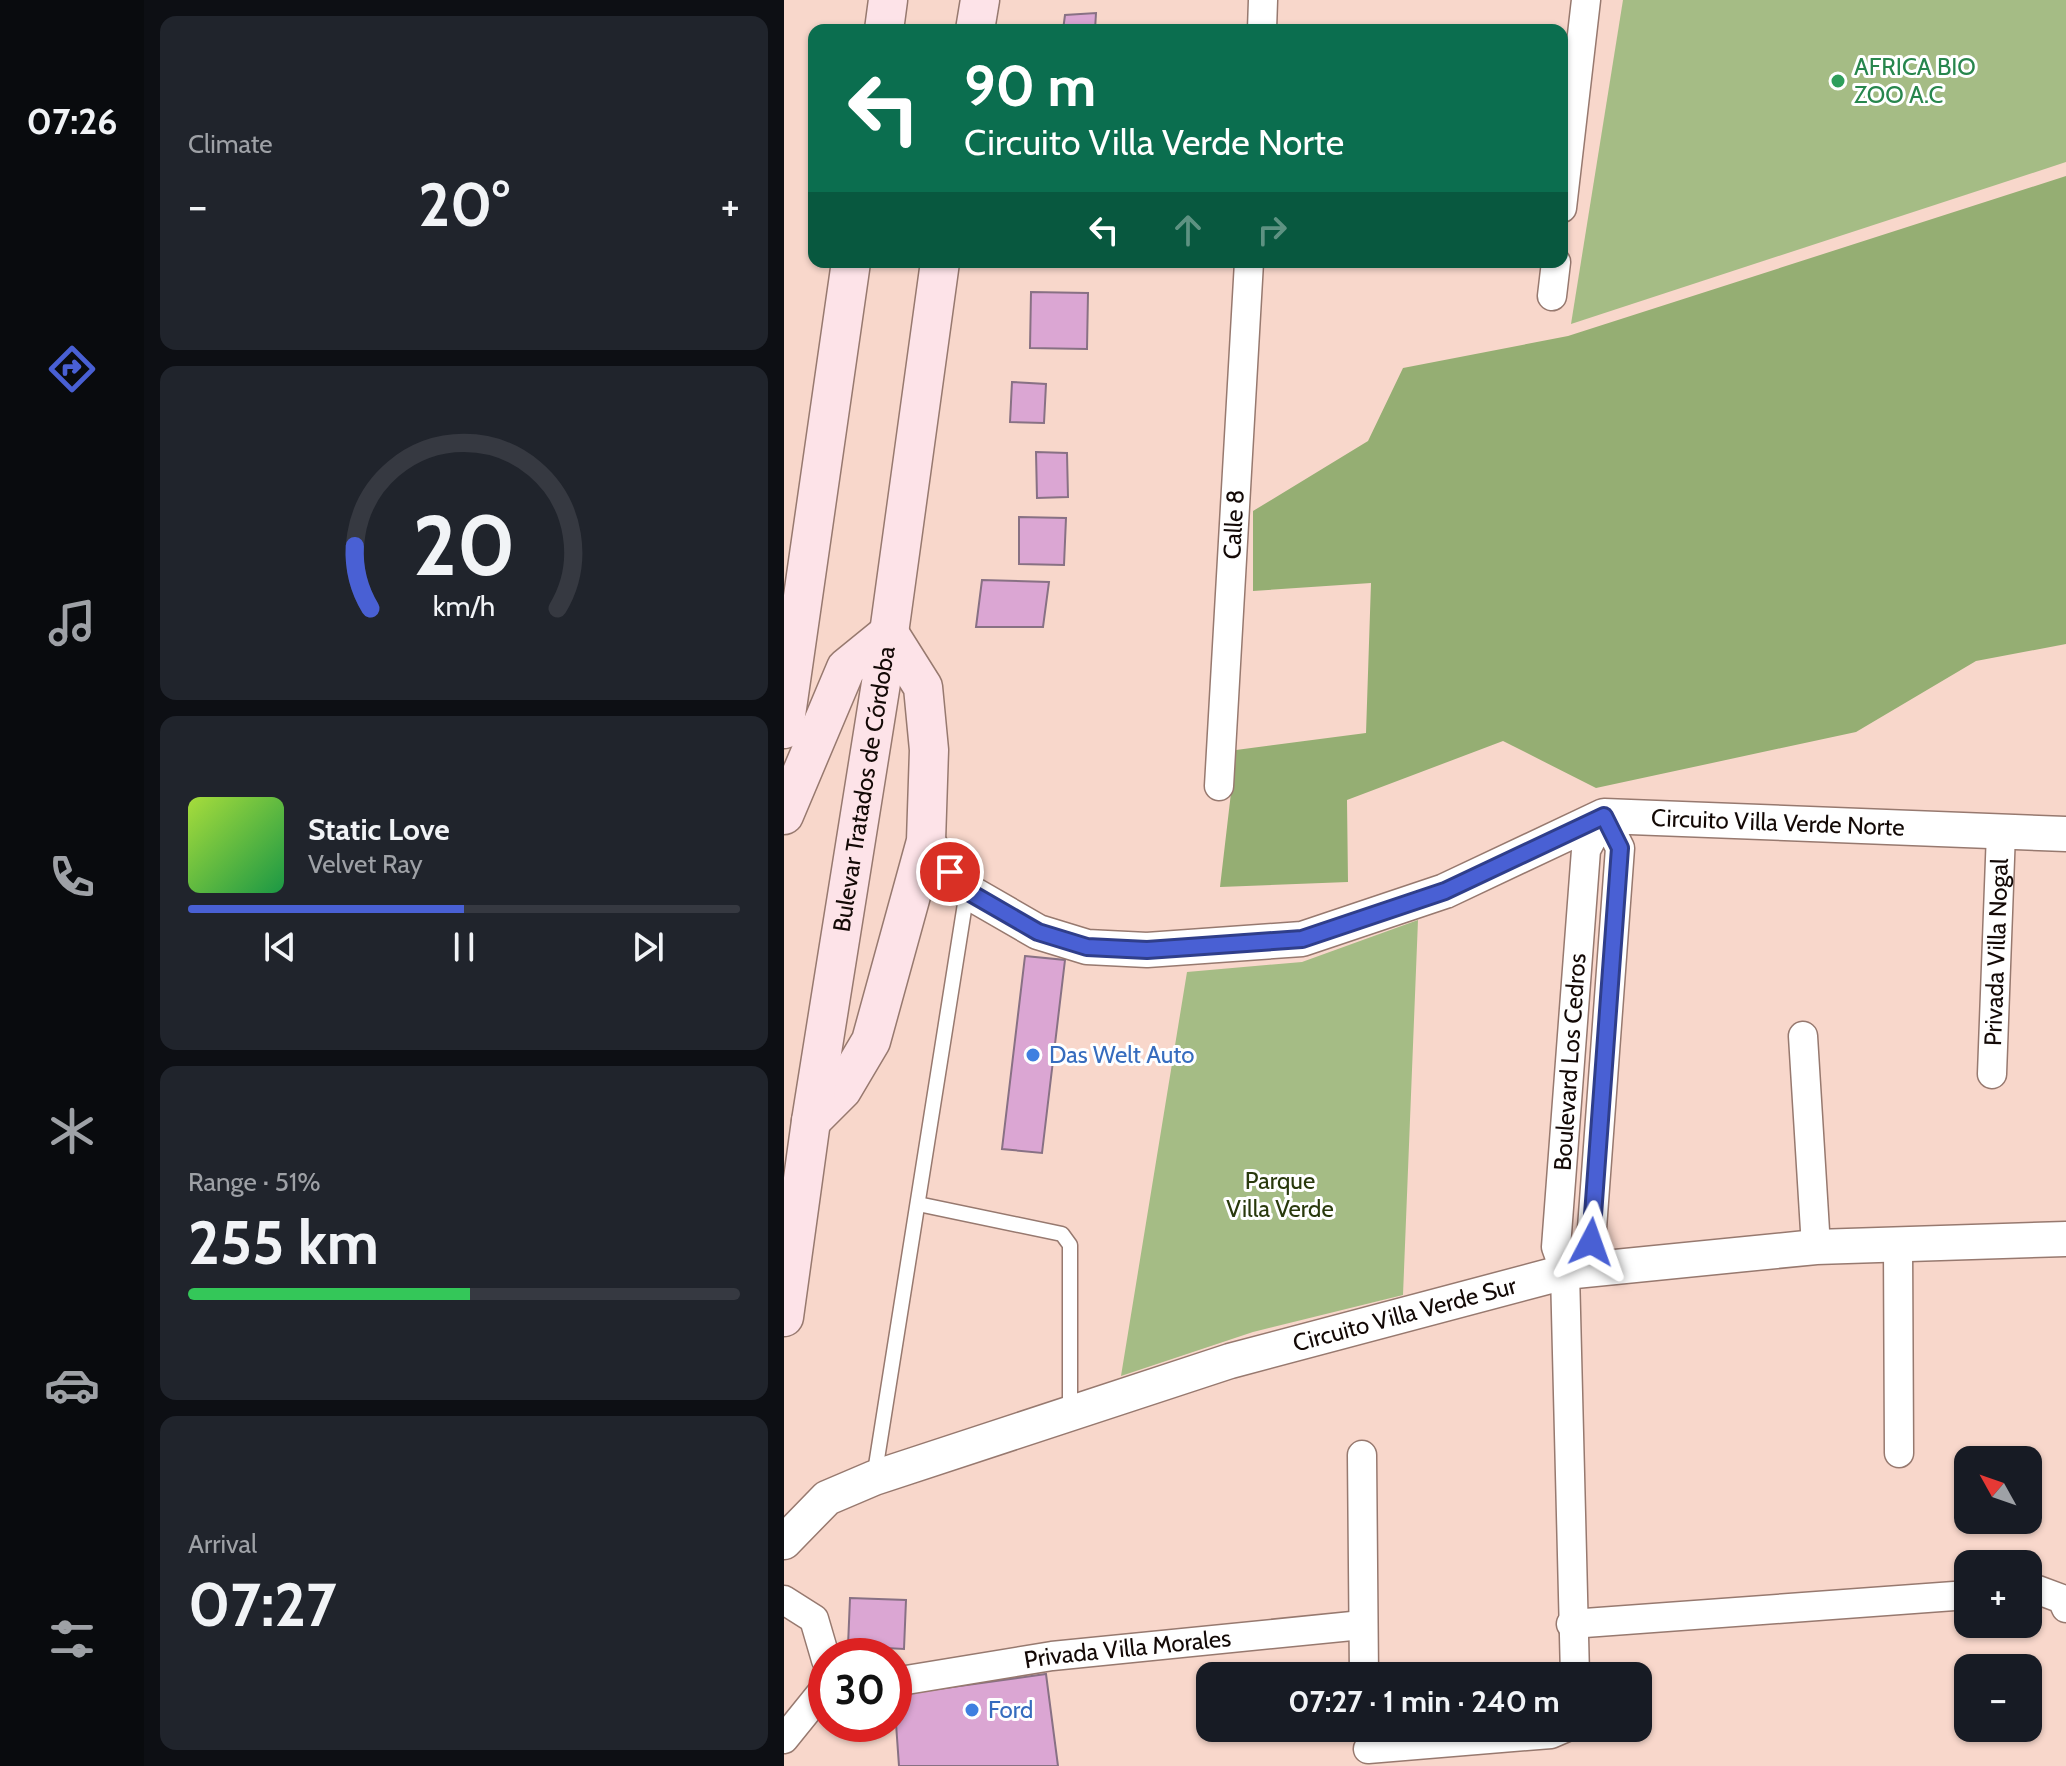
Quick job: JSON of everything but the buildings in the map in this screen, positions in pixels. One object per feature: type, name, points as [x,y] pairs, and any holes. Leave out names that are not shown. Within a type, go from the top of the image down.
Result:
[{"type":"main road","points":[[885,24],[888,0]]},
{"type":"main road","points":[[976,24],[980,0]]},
{"type":"main road","points":[[784,729],[850,268]]},
{"type":"main road","name":"Bulevar Tratados de Córdoba","points":[[784,1317],[811,1121],[889,633],[939,268]]},
{"type":"main road","points":[[784,815],[846,668],[889,633],[923,687],[929,750],[926,841],[871,1041],[842,1090],[811,1121]]},
{"type":"street","points":[[1262,24],[1263,0]]},
{"type":"street","points":[[1568,156],[1586,0]]},
{"type":"street","name":"Calle 8","points":[[1219,786],[1249,268]]},
{"type":"street","points":[[1552,296],[1555,268]]},
{"type":"street","name":"Circuito Villa Verde Norte","points":[[926,841],[967,891],[1038,932],[1087,947],[1147,950],[1302,939],[1445,891],[1604,816],[2066,834]]},
{"type":"street","name":"Boulevard Los Cedros","points":[[1574,1662],[1565,1272],[1556,1247],[1586,850],[1604,816]]},
{"type":"street","name":"Privada Villa Nogal","points":[[1992,1074],[2001,832]]},
{"type":"street","points":[[1803,1036],[1816,1247]]},
{"type":"street","name":"Circuito Villa Verde Sur","points":[[784,1542],[827,1498],[874,1478],[1230,1361],[1565,1272],[1816,1247],[2066,1239]]},
{"type":"street","points":[[1898,1245],[1899,1453]]},
{"type":"street","points":[[1362,1455],[1363,1662]]},
{"type":"street","points":[[2042,1592],[2062,1599],[2066,1608]]},
{"type":"street","points":[[1571,1624],[1954,1596]]},
{"type":"street","points":[[784,1600],[814,1619],[820,1638]]},
{"type":"street","name":"Privada Villa Morales","points":[[912,1679],[1052,1656],[1362,1625]]},
{"type":"street","points":[[784,1739],[808,1709]]},
{"type":"street","points":[[1368,1748],[1446,1742]]},
{"type":"lane","points":[[874,1478],[967,891]]},
{"type":"lane","points":[[918,1204],[1062,1234],[1070,1245],[1070,1414]]},
{"type":"green space","name":"AFRICA BIO ZOO A.C","points":[[1623,0],[2066,0],[2066,162],[1571,324]]},
{"type":"green space","points":[[2066,176],[2066,644],[1976,661],[1856,732],[1596,788],[1503,741],[1347,800],[1348,882],[1220,887],[1236,750],[1366,733],[1371,583],[1253,591],[1253,511],[1368,441],[1403,368],[1568,336]]},
{"type":"green space","name":"Parque Villa Verde","points":[[1418,920],[1403,1295],[1253,1332],[1121,1376],[1187,972],[1302,962]]},
{"type":"place","name":"AFRICA BIO ZOO A.C","points":[[1838,81]]},
{"type":"place","name":"Das Welt Auto","points":[[1033,1055]]},
{"type":"place","name":"Ford","points":[[972,1710]]},
{"type":"route","points":[[950,872],[967,891],[1038,932],[1087,947],[1147,950],[1302,939],[1445,891],[1604,816],[1620,848],[1591,1242]]}]
